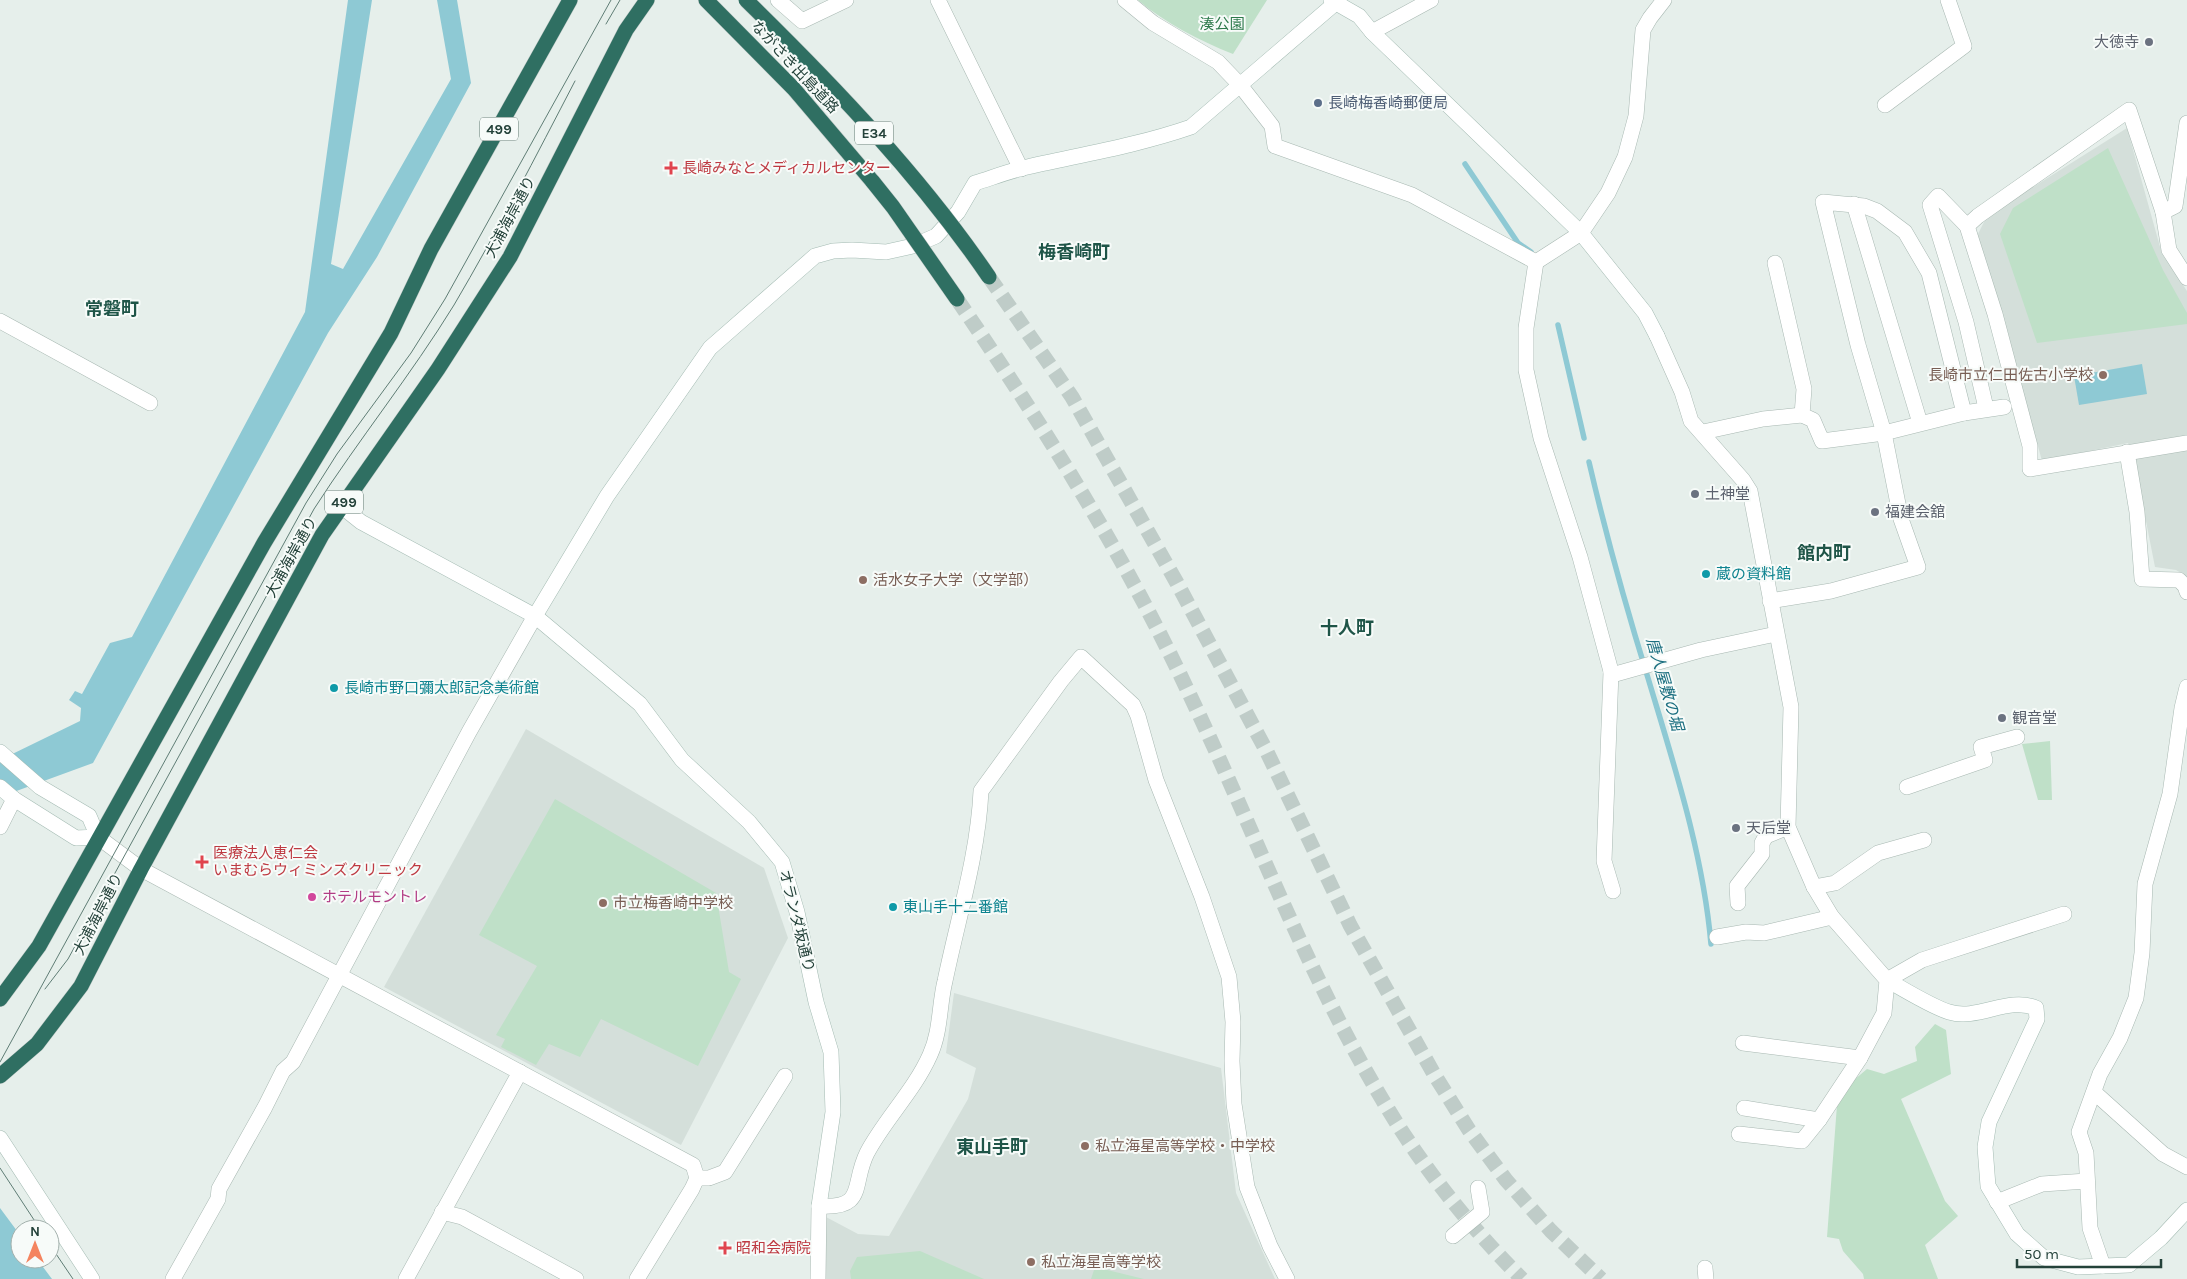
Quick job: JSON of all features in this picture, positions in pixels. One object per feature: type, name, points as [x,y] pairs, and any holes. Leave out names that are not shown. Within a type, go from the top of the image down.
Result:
[{"type":"highway","points":[[694,0],[709,2]]},
{"type":"highway","name":"ながさき出島道路","points":[[746,0],[818,70],[921,187],[969,247],[989,277]]},
{"type":"highway","name":"大浦海岸通り","points":[[0,1076],[37,1044],[80,986],[322,534],[438,370],[510,257],[626,30],[649,1]]},
{"type":"highway","name":"大浦海岸通り","points":[[0,999],[39,946],[98,837],[274,526],[391,333],[431,249],[572,2]]},
{"type":"highway","name":"ながさき出島道路","points":[[709,2],[794,89],[839,140],[893,207],[957,299]]},
{"type":"street","points":[[778,0],[802,21],[846,0]]},
{"type":"street","points":[[938,0],[1021,169]]},
{"type":"street","points":[[1125,0],[1153,23],[1218,62],[1240,85],[1272,126],[1275,146],[1412,195],[1536,262]]},
{"type":"street","points":[[1372,32],[1431,0]]},
{"type":"street","points":[[1613,891],[1604,861],[1611,672],[1580,557],[1541,438],[1526,370],[1526,328],[1536,262],[1580,233],[1608,193],[1625,157],[1636,116],[1643,30],[1664,0]]},
{"type":"street","points":[[1885,105],[1964,46],[1948,0]]},
{"type":"street","points":[[174,1279],[218,1199],[219,1189],[265,1107],[283,1070],[293,1062],[464,741],[535,616],[607,496],[710,348],[816,256],[833,251],[886,252],[913,246],[936,236],[958,212],[975,183],[1021,169],[1098,153],[1191,127],[1336,1],[1359,16],[1372,32],[1580,233],[1644,312],[1682,392],[1691,421],[1703,432],[1750,491],[1791,707],[1788,826],[1814,887],[1832,917],[1887,980],[1949,1013],[1980,1014],[2006,1006],[2027,1005],[2036,1008],[2037,1019],[1989,1122],[1985,1146],[1988,1186],[2017,1234],[2044,1258],[2078,1267],[2129,1264],[2161,1238],[2187,1210]]},
{"type":"street","points":[[1967,226],[1978,216],[2129,110],[2163,212],[2169,250],[2187,278]]},
{"type":"street","points":[[2163,212],[2175,206],[2187,123]]},
{"type":"street","points":[[1986,408],[1966,322],[1930,205],[1938,196],[1967,226],[1995,314],[2030,446],[2030,469],[2187,443]]},
{"type":"street","points":[[1770,601],[1856,585],[1918,567],[1901,519],[1884,433],[1856,336],[1823,202],[1854,204],[1877,211],[1905,232],[1929,273],[1964,413]]},
{"type":"street","points":[[1854,204],[1920,423]]},
{"type":"street","points":[[1775,263],[1804,389],[1802,415]]},
{"type":"street","points":[[0,321],[150,403]]},
{"type":"street","points":[[1703,432],[1763,419],[1802,415],[1812,420],[1822,441],[1884,433],[1986,408],[2004,407]]},
{"type":"street","points":[[2126,452],[2137,512],[2142,579],[2179,580],[2186,588]]},
{"type":"street","name":"オランダ坂通り","points":[[341,506],[361,522],[535,616],[640,704],[682,760],[749,822],[782,862],[798,912],[816,1002],[831,1052],[833,1112],[819,1206],[818,1279]]},
{"type":"street","points":[[1611,672],[1612,675],[1643,665],[1776,634]]},
{"type":"street","points":[[819,1206],[836,1207],[847,1204],[854,1194],[867,1154],[921,1074],[931,1053],[938,1026],[944,983],[968,877],[980,808],[980,791],[1061,681],[1081,657],[1133,705],[1143,732],[1156,780],[1202,898],[1229,977],[1234,1022],[1232,1061],[1234,1104],[1248,1187],[1270,1246],[1287,1279]]},
{"type":"street","points":[[2103,1266],[2090,1228],[2086,1153],[2080,1132],[2100,1074],[2120,1038],[2136,998],[2142,954],[2144,884],[2170,794],[2182,708],[2187,687]]},
{"type":"street","points":[[1907,787],[1985,760],[1981,747],[2017,738]]},
{"type":"street","points":[[0,752],[40,787],[89,816],[98,837],[141,870],[693,1165],[697,1178],[637,1279]]},
{"type":"street","points":[[0,787],[14,799],[76,838],[98,837]]},
{"type":"street","points":[[0,827],[14,799]]},
{"type":"street","points":[[1738,903],[1737,886],[1762,854],[1762,843],[1766,836],[1788,826]]},
{"type":"street","points":[[1814,887],[1835,884],[1878,853],[1924,840]]},
{"type":"street","points":[[1887,980],[1922,960],[2064,914]]},
{"type":"street","points":[[1717,937],[1746,932],[1764,933],[1832,917]]},
{"type":"street","points":[[1739,1134],[1802,1141],[1819,1120],[1860,1058],[1884,1013],[1887,980]]},
{"type":"street","points":[[1743,1043],[1860,1058]]},
{"type":"street","points":[[406,1279],[520,1072]]},
{"type":"street","points":[[697,1178],[709,1178],[725,1172],[785,1076]]},
{"type":"street","points":[[2094,1093],[2162,1154],[2187,1167]]},
{"type":"street","points":[[1744,1108],[1819,1120]]},
{"type":"street","points":[[0,1138],[92,1279]]},
{"type":"street","points":[[1997,1202],[2042,1184],[2087,1181]]},
{"type":"street","points":[[1453,1236],[1482,1212],[1478,1188]]},
{"type":"street","points":[[442,1212],[462,1217],[576,1279]]},
{"type":"shaded area","name":"長崎市立仁田佐古小学校","points":[[2127,128],[2162,254],[2187,291],[2187,577],[2176,570],[2155,567],[2134,460],[2128,443],[2042,461],[2000,307],[1977,236],[1987,216]]},
{"type":"shaded area","name":"市立梅香崎中学校","points":[[526,729],[764,868],[788,938],[681,1145],[384,987]]},
{"type":"shaded area","name":"私立海星高等学校・中学校","points":[[954,993],[1221,1068],[1236,1193],[1275,1279],[825,1279],[826,1217],[858,1234],[889,1236],[968,1099],[976,1068],[946,1053]]},
{"type":"green space","name":"湊公園","points":[[1138,0],[1267,0],[1233,54],[1183,31]]},
{"type":"green space","points":[[2108,148],[2163,270],[2187,313],[2187,324],[2037,343],[2000,234],[2013,208]]},
{"type":"green space","points":[[2050,741],[2052,800],[2038,800],[2022,744]]},
{"type":"green space","points":[[555,799],[716,893],[729,972],[741,979],[698,1066],[601,1019],[580,1057],[549,1044],[536,1065],[501,1047],[505,1039],[496,1035],[537,966],[479,935]]},
{"type":"green space","points":[[1935,1024],[1946,1030],[1951,1074],[1901,1099],[1945,1201],[1958,1216],[1925,1245],[1938,1279],[1864,1279],[1863,1274],[1843,1251],[1839,1239],[1827,1237],[1837,1105],[1854,1080],[1867,1069],[1884,1074],[1917,1061],[1915,1047]]},
{"type":"green space","points":[[920,1251],[984,1279],[851,1279],[850,1271],[857,1257]]},
{"type":"green space","points":[[1095,1267],[1144,1279],[1091,1279]]},
{"type":"water","points":[[348,0],[372,0],[331,264],[343,269],[451,79],[437,0],[457,0],[471,83],[377,257],[328,333],[93,763],[0,797],[0,760],[80,721],[81,708],[69,700],[75,691],[82,694],[110,643],[132,637],[305,312]]},
{"type":"water","points":[[2142,364],[2147,394],[2079,405],[2074,376]]},
{"type":"water","points":[[0,1208],[10,1222],[10,1269],[44,1269],[52,1279],[0,1279]]},
{"type":"waterway","points":[[1465,164],[1518,243],[1531,252]]},
{"type":"waterway","name":"唐人屋敷の堀","points":[[1558,325],[1584,438]]},
{"type":"waterway","name":"唐人屋敷の堀","points":[[1589,462],[1624,598],[1668,743],[1686,810],[1701,876],[1711,944]]},
{"type":"tunnel","points":[[989,277],[1072,397],[1177,583],[1267,752],[1350,925],[1434,1074],[1469,1130],[1506,1180],[1551,1231],[1601,1279]]},
{"type":"tunnel","points":[[957,299],[1050,441],[1108,537],[1135,587],[1186,687],[1328,999],[1382,1099],[1412,1147],[1446,1194],[1483,1238],[1522,1279]]},
{"type":"tram line","points":[[0,1062],[306,503],[337,454],[411,353],[445,299],[611,0]]},
{"type":"tram line","points":[[606,24],[620,0]]},
{"type":"tram line","points":[[45,989],[68,959],[314,509],[454,305],[501,222],[575,81]]},
{"type":"tram line","points":[[0,1168],[33,1219]]},
{"type":"tram line","points":[[60,1260],[73,1279]]},
{"type":"place","name":"大徳寺","points":[[2149,42]]},
{"type":"place","name":"長崎梅香崎郵便局","points":[[1318,103]]},
{"type":"place","name":"長崎みなとメディカルセンター","points":[[671,168]]},
{"type":"place","name":"長崎市立仁田佐古小学校","points":[[2103,375]]},
{"type":"place","name":"土神堂","points":[[1695,494]]},
{"type":"place","name":"福建会舘","points":[[1875,512]]},
{"type":"place","name":"蔵の資料館","points":[[1706,574]]},
{"type":"place","name":"活水女子大学（文学部）","points":[[863,580]]},
{"type":"place","name":"長崎市野口彌太郎記念美術館","points":[[334,688]]},
{"type":"place","name":"観音堂","points":[[2002,718]]},
{"type":"place","name":"天后堂","points":[[1736,828]]},
{"type":"place","name":"医療法人恵仁会 いまむらウィミンズクリニック","points":[[202,862]]},
{"type":"place","name":"ホテルモントレ","points":[[312,897]]},
{"type":"place","name":"市立梅香崎中学校","points":[[603,903]]},
{"type":"place","name":"東山手十二番館","points":[[893,907]]},
{"type":"place","name":"私立海星高等学校・中学校","points":[[1085,1146]]},
{"type":"place","name":"昭和会病院","points":[[725,1248]]},
{"type":"place","name":"私立海星高等学校","points":[[1031,1262]]},
{"type":"district","name":"梅香崎町","points":[[1074,252]]},
{"type":"district","name":"常磐町","points":[[112,309]]},
{"type":"district","name":"館内町","points":[[1824,553]]},
{"type":"district","name":"十人町","points":[[1347,628]]},
{"type":"district","name":"東山手町","points":[[992,1147]]}]
